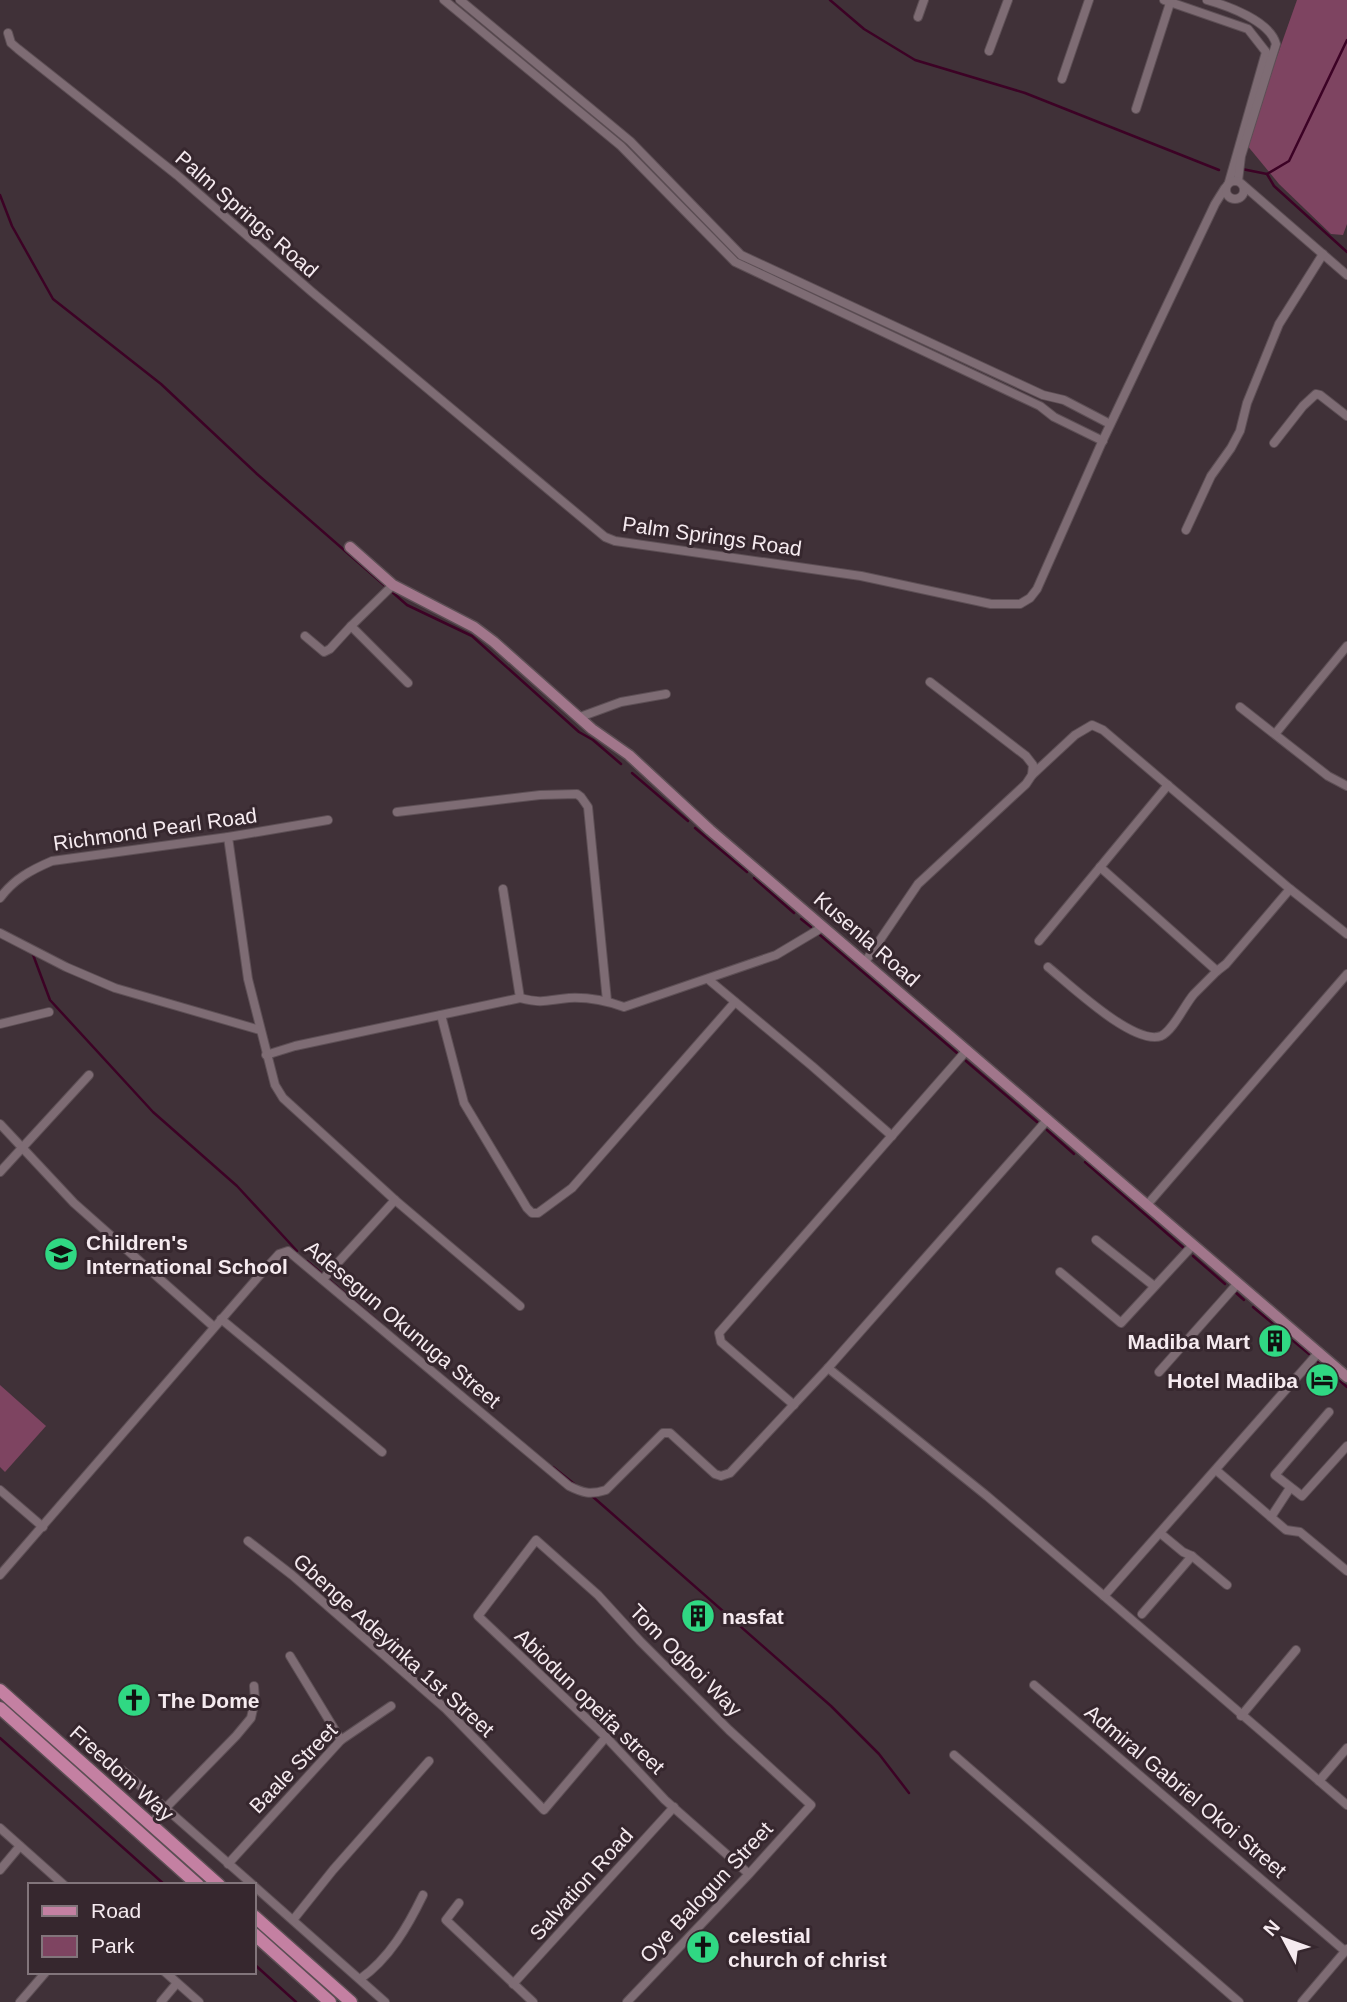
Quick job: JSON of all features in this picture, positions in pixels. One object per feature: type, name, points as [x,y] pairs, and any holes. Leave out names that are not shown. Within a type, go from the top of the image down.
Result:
[{"type":"main road","name":"Kusenla Road","points":[[350,547],[389,588],[474,627],[580,718],[629,755],[710,830],[1347,1377]]},
{"type":"main road","name":"Freedom Way","points":[[1,1692],[217,1883]]},
{"type":"main road","name":"Freedom Way","points":[[0,1708],[196,1883]]},
{"type":"main road","points":[[256,1918],[351,2002]]},
{"type":"main road","points":[[256,1936],[330,2002]]},
{"type":"street","points":[[444,0],[621,146],[735,262],[1040,406],[1103,441]]},
{"type":"street","points":[[460,0],[630,141],[741,255],[1044,395],[1064,400],[1110,424]]},
{"type":"street","points":[[918,17],[924,0]]},
{"type":"street","points":[[989,51],[1008,0]]},
{"type":"street","points":[[1062,79],[1089,0]]},
{"type":"street","points":[[1207,0],[1248,16],[1274,36],[1276,44],[1234,184],[1226,194],[1236,197]]},
{"type":"street","points":[[1136,109],[1168,1],[1248,29],[1266,52],[1234,184]]},
{"type":"street","name":"Palm Springs Road","points":[[8,33],[11,43],[18,49],[177,175],[586,524],[605,537],[615,541],[861,576],[991,604],[1020,604],[1030,598],[1037,589],[1110,424],[1215,204],[1234,184]]},
{"type":"street","points":[[1234,184],[1254,196],[1347,275]]},
{"type":"street","points":[[1234,184],[1244,191],[1236,197]]},
{"type":"street","points":[[1215,204],[1236,197],[1254,196]]},
{"type":"street","points":[[1186,530],[1211,476],[1240,431],[1252,391],[1279,324],[1323,254]]},
{"type":"street","points":[[1274,443],[1316,394],[1347,416]]},
{"type":"street","points":[[1068,423],[1076,406]]},
{"type":"street","points":[[305,636],[324,652],[330,649],[389,588]]},
{"type":"street","points":[[351,626],[408,683]]},
{"type":"street","points":[[1275,734],[1347,646]]},
{"type":"street","points":[[930,682],[1026,756],[1033,765],[1032,775]]},
{"type":"street","points":[[580,718],[621,702],[666,694]]},
{"type":"street","points":[[1240,707],[1328,776],[1347,786]]},
{"type":"street","points":[[865,962],[918,884],[950,852],[1020,792],[1032,775],[1075,735],[1092,725],[1103,730],[1347,934]]},
{"type":"street","points":[[1039,941],[1168,785]]},
{"type":"street","points":[[397,812],[540,795],[577,794],[581,797],[588,807],[607,1001]]},
{"type":"street","name":"Richmond Pearl Road","points":[[0,898],[9,885],[31,870],[52,861],[228,837],[328,820]]},
{"type":"street","points":[[228,837],[248,979],[266,1055],[275,1085],[283,1098],[395,1200],[520,1306]]},
{"type":"street","points":[[1100,867],[1217,971]]},
{"type":"street","points":[[503,889],[520,998]]},
{"type":"street","points":[[1048,967],[1106,1014],[1133,1031],[1147,1037],[1161,1035],[1193,995],[1226,964],[1290,889]]},
{"type":"street","points":[[266,1055],[308,1043],[520,998],[540,1003],[571,998],[607,1001],[624,1007],[776,956],[823,927]]},
{"type":"street","points":[[0,933],[66,967],[115,988],[260,1030]]},
{"type":"street","points":[[1147,1205],[1347,974]]},
{"type":"street","points":[[709,980],[892,1136]]},
{"type":"street","points":[[442,1016],[464,1102],[527,1208],[532,1213],[538,1213],[572,1188],[735,1002]]},
{"type":"street","points":[[0,1024],[49,1012]]},
{"type":"street","points":[[967,1050],[719,1333],[721,1342],[794,1405],[1048,1119]]},
{"type":"street","points":[[0,1172],[89,1075]]},
{"type":"street","points":[[0,1124],[74,1203],[214,1327]]},
{"type":"street","points":[[323,1279],[395,1200]]},
{"type":"street","points":[[1096,1240],[1154,1286]]},
{"type":"street","points":[[1060,1272],[1121,1323],[1193,1245]]},
{"type":"street","name":"Adesegun Okunuga Street","points":[[0,1575],[221,1319],[279,1254],[288,1251],[569,1486],[584,1493],[594,1494],[606,1490],[663,1433],[670,1433],[715,1474],[721,1476],[730,1473],[794,1405]]},
{"type":"street","points":[[1159,1372],[1238,1283]]},
{"type":"street","points":[[221,1319],[382,1452]]},
{"type":"street","points":[[1104,1596],[1319,1352]]},
{"type":"street","points":[[828,1368],[996,1503],[1347,1805]]},
{"type":"street","points":[[1329,1412],[1275,1475],[1302,1496],[1347,1446]]},
{"type":"street","points":[[1216,1470],[1286,1530],[1300,1532],[1347,1571]]},
{"type":"street","points":[[1270,1517],[1290,1488]]},
{"type":"street","points":[[0,1490],[43,1527]]},
{"type":"street","points":[[1160,1533],[1227,1585]]},
{"type":"street","name":"Abiodun opeifa street","points":[[536,1540],[478,1616],[606,1737],[674,1807],[749,1874]]},
{"type":"street","name":"Tom Ogboi Way","points":[[536,1540],[598,1595],[720,1721],[811,1805]]},
{"type":"street","name":"Gbenge Adeyinka 1st Street","points":[[248,1541],[292,1575],[446,1709],[544,1810],[606,1737]]},
{"type":"street","points":[[1142,1614],[1192,1556]]},
{"type":"street","points":[[1241,1716],[1296,1650]]},
{"type":"street","points":[[290,1656],[341,1740]]},
{"type":"street","name":"Admiral Gabriel Okoi Street","points":[[1034,1685],[1346,1950]]},
{"type":"street","points":[[150,1824],[236,1737],[251,1718],[255,1700],[254,1686]]},
{"type":"street","name":"Baale Street","points":[[228,1864],[341,1740],[391,1706]]},
{"type":"street","points":[[1319,1781],[1347,1748]]},
{"type":"street","points":[[954,1755],[1239,2002]]},
{"type":"street","points":[[293,1920],[333,1870],[429,1761]]},
{"type":"street","points":[[122,1770],[251,1883]]},
{"type":"street","name":"Oye Balogun Street","points":[[627,2002],[811,1805]]},
{"type":"street","name":"Salvation Road","points":[[513,1984],[674,1807]]},
{"type":"street","points":[[0,1829],[62,1883]]},
{"type":"street","points":[[0,1870],[20,1846]]},
{"type":"street","points":[[256,1888],[385,2002]]},
{"type":"street","points":[[360,1979],[380,1963],[394,1945],[423,1895]]},
{"type":"street","points":[[459,1903],[446,1920],[533,2002]]},
{"type":"street","points":[[1302,2002],[1346,1950]]},
{"type":"street","points":[[20,2002],[44,1974]]},
{"type":"street","points":[[167,1974],[199,2002]]},
{"type":"street","points":[[160,2002],[177,1983]]},
{"type":"green space","points":[[1297,0],[1347,0],[1347,224],[1343,235],[1331,234],[1279,184],[1246,144]]},
{"type":"green space","points":[[0,1385],[46,1426],[5,1472],[0,1467]]},
{"type":"waterway","points":[[830,0],[864,29],[915,60],[1025,93],[1219,170]]},
{"type":"waterway","points":[[1267,174],[1289,161],[1347,40]]},
{"type":"waterway","points":[[1242,169],[1267,174],[1274,186],[1347,252]]},
{"type":"waterway","points":[[0,195],[12,226],[53,299],[161,384],[257,474],[407,605],[472,636],[579,732],[593,740],[621,764]]},
{"type":"waterway","points":[[632,773],[688,821]]},
{"type":"waterway","points":[[695,828],[747,872]]},
{"type":"waterway","points":[[754,878],[794,913]]},
{"type":"waterway","points":[[801,919],[811,927]]},
{"type":"waterway","points":[[820,935],[957,1053]]},
{"type":"waterway","points":[[32,952],[50,1000],[153,1112],[237,1186],[297,1251]]},
{"type":"waterway","points":[[966,1061],[1037,1122]]},
{"type":"waterway","points":[[1047,1130],[1074,1154]]},
{"type":"waterway","points":[[1085,1162],[1186,1250]]},
{"type":"waterway","points":[[1193,1256],[1225,1284]]},
{"type":"waterway","points":[[307,1261],[381,1324]]},
{"type":"waterway","points":[[1234,1291],[1244,1300]]},
{"type":"waterway","points":[[1253,1307],[1309,1354]]},
{"type":"waterway","points":[[1317,1361],[1347,1387]]},
{"type":"waterway","points":[[553,1467],[578,1487]]},
{"type":"waterway","points":[[592,1496],[831,1706],[879,1754],[909,1793]]},
{"type":"waterway","points":[[0,1738],[163,1883]]},
{"type":"waterway","points":[[256,1966],[296,2002]]},
{"type":"place","name":"Children's International School","points":[[61,1254]]},
{"type":"place","name":"Madiba Mart","points":[[1275,1341]]},
{"type":"place","name":"Hotel Madiba","points":[[1322,1380]]},
{"type":"place","name":"nasfat","points":[[698,1616]]},
{"type":"place","name":"The Dome","points":[[134,1700]]},
{"type":"place","name":"celestial church of christ","points":[[703,1947]]}]
